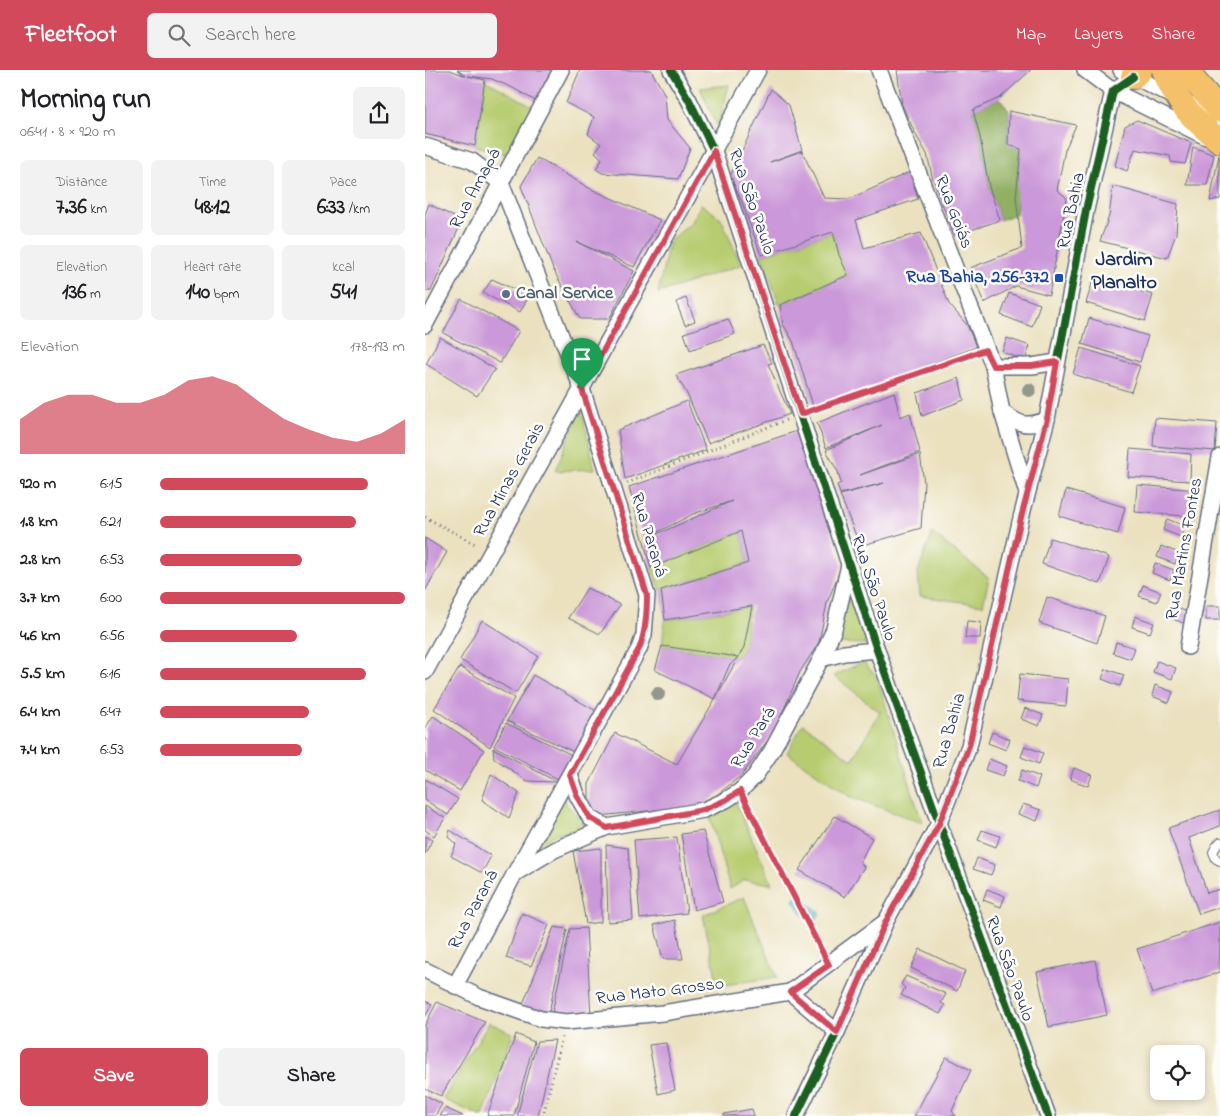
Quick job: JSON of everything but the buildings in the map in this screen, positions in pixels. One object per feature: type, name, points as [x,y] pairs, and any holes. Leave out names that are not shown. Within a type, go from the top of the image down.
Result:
[{"type":"main road","points":[[1164,70],[1177,97],[1193,120],[1220,142]]},
{"type":"main road","points":[[1185,70],[1220,110]]},
{"type":"street","name":"Rua Amapá","points":[[425,325],[561,70]]},
{"type":"street","name":"Rua São Paulo","points":[[671,70],[689,100],[714,151],[877,650],[939,824],[1048,1116]]},
{"type":"street","name":"Rua Minas Gerais","points":[[425,672],[758,70]]},
{"type":"street","name":"Rua Goiás","points":[[879,70],[985,350],[993,366],[1003,412]]},
{"type":"street","points":[[1085,70],[1113,91],[1148,110],[1220,142]]},
{"type":"street","points":[[1113,91],[1132,72],[1220,120]]},
{"type":"street","name":"Rua Bahia","points":[[796,1116],[837,1032],[886,921],[939,824],[969,746],[1027,493],[1047,419],[1086,210],[1113,91]]},
{"type":"street","points":[[425,146],[471,161],[501,183]]},
{"type":"street","name":"Rua Paraná","points":[[455,986],[639,649],[644,635],[647,595],[582,389],[501,183]]},
{"type":"street","points":[[993,366],[1032,366],[1057,362]]},
{"type":"street","points":[[1003,412],[1017,422],[1026,425],[1035,424],[1047,419]]},
{"type":"street","points":[[1003,412],[1027,493]]},
{"type":"street","name":"Rua Martins Fontes","points":[[1188,647],[1220,457]]},
{"type":"street","name":"Rua Pará","points":[[515,873],[554,850],[607,828],[703,810],[726,800],[740,791],[755,776],[771,752],[821,659],[834,628],[850,564]]},
{"type":"street","points":[[821,659],[844,652],[877,650]]},
{"type":"street","points":[[570,775],[577,795],[590,818],[607,828]]},
{"type":"street","name":"Rua Mato Grosso","points":[[425,970],[455,986],[501,1006],[541,1019],[566,1022],[663,1013],[790,992],[886,921]]},
{"type":"street","points":[[790,992],[837,1032]]},
{"type":"lane","points":[[1220,842],[1213,852],[1216,859],[1220,860]]},
{"type":"path","points":[[613,488],[801,414],[985,350]]},
{"type":"path","points":[[425,516],[492,552]]},
{"type":"path","points":[[740,791],[829,965]]},
{"type":"path","points":[[543,1116],[566,1022]]},
{"type":"green space","points":[[485,80],[536,108],[509,155],[475,146]]},
{"type":"green space","points":[[729,85],[718,128],[700,88]]},
{"type":"green space","points":[[1000,98],[1009,111],[1008,144],[1021,149],[1016,214],[1000,220],[989,187],[973,110]]},
{"type":"green space","points":[[701,204],[721,218],[741,265],[658,293],[669,242],[692,222]]},
{"type":"green space","points":[[833,232],[839,255],[848,275],[780,305],[761,255]]},
{"type":"green space","points":[[581,408],[595,469],[555,471]]},
{"type":"green space","points":[[741,531],[748,563],[661,590],[651,568]]},
{"type":"green space","points":[[932,533],[989,578],[983,605],[920,596],[918,572]]},
{"type":"green space","points":[[852,590],[870,644],[831,643]]},
{"type":"green space","points":[[749,607],[744,647],[738,657],[662,646],[665,620]]},
{"type":"green space","points":[[863,662],[877,677],[922,823],[849,796],[787,753],[803,724],[852,760],[880,712],[834,676]]},
{"type":"green space","points":[[563,789],[566,804],[590,830],[557,833],[527,854]]},
{"type":"green space","points":[[736,802],[772,884],[745,880],[730,889],[710,818]]},
{"type":"green space","points":[[744,897],[777,977],[718,986],[703,915]]},
{"type":"green space","points":[[489,1022],[513,1034],[483,1116],[480,1116],[443,1099]]},
{"type":"water","points":[[796,895],[820,912],[813,927],[793,901]]},
{"type":"cycle path","points":[[671,70],[689,100],[714,151],[877,650],[1048,1116]]},
{"type":"cycle path","points":[[796,1116],[837,1032],[886,921],[939,823],[969,746],[1021,518],[1047,419],[1086,210],[1113,91],[1133,77]]},
{"type":"place","name":"Rua Bahia, 256-372","points":[[1059,278]]},
{"type":"place","name":"Canal Service","points":[[506,294]]},
{"type":"district","name":"Jardim Planalto","points":[[1124,272]]},
{"type":"route","points":[[714,151],[801,414],[985,350],[993,366],[1032,366],[1057,362],[1047,419],[1021,518],[969,746],[939,824],[886,921],[837,1032],[790,992],[829,965],[740,791],[726,800],[703,810],[607,828],[590,818],[583,808],[573,785],[570,775],[639,649],[644,635],[647,610],[647,595],[582,389],[714,151]]}]
